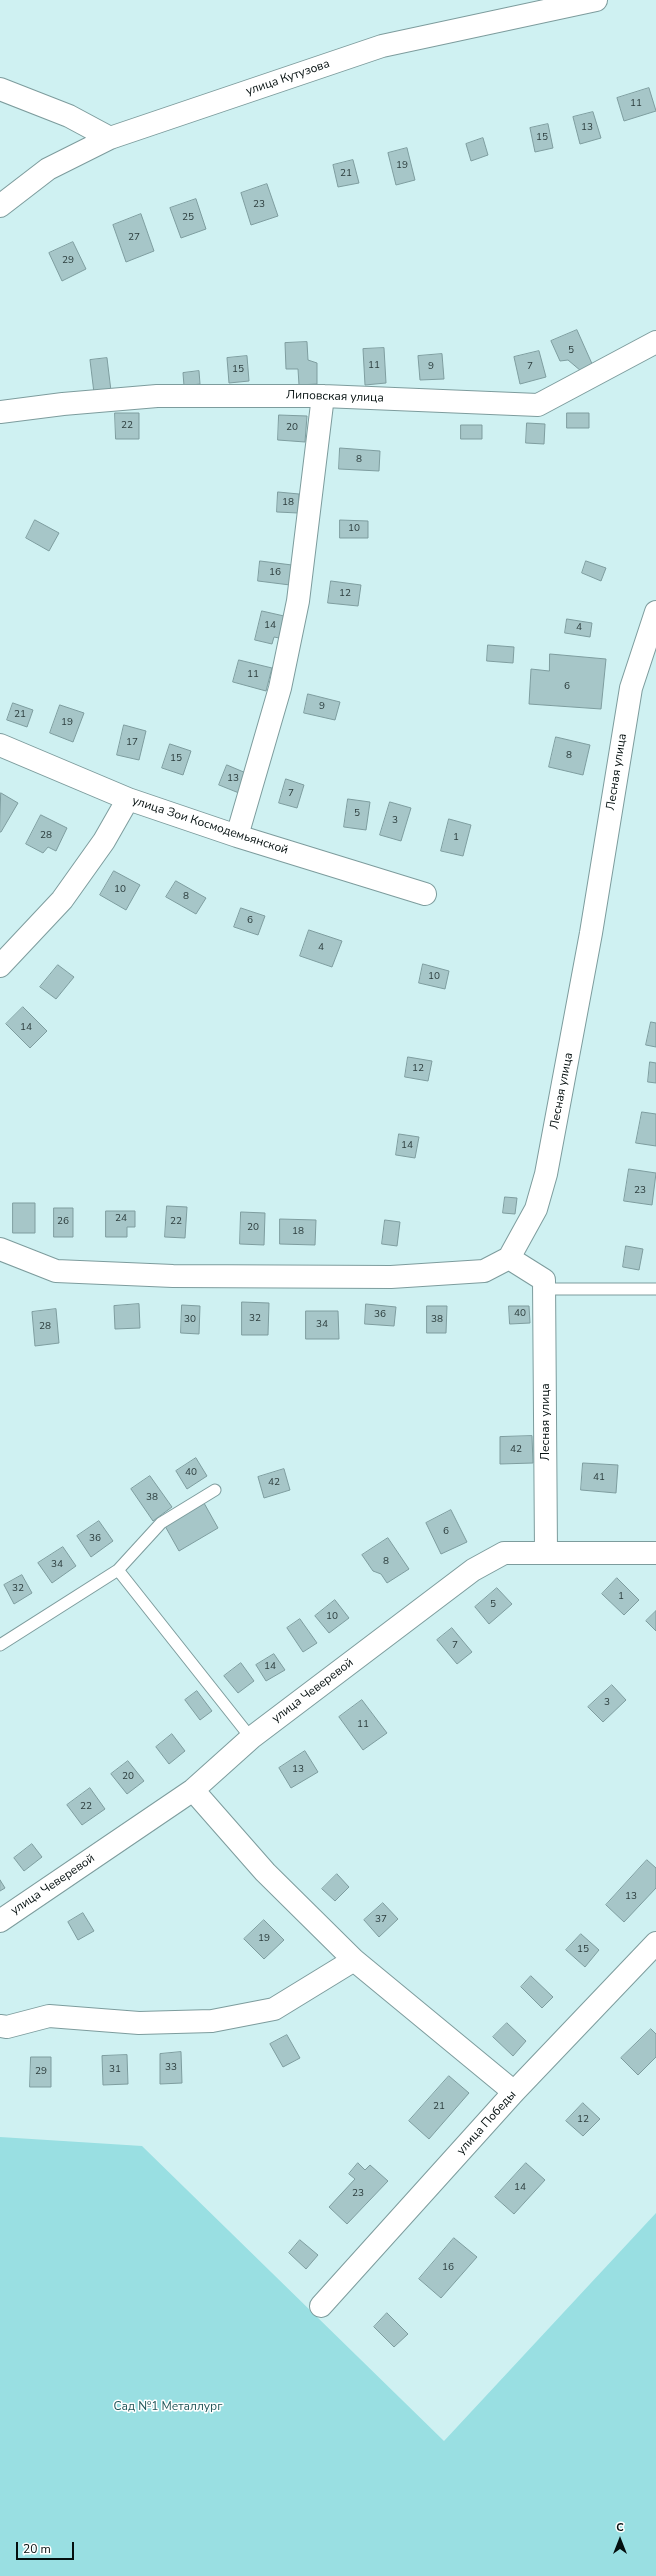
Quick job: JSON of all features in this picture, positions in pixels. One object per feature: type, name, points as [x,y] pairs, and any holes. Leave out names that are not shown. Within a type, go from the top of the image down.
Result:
[{"type":"street","name":"улица Кутузова","points":[[0,206],[48,169],[110,138],[382,46],[596,0]]},
{"type":"street","points":[[0,89],[70,116],[110,138]]},
{"type":"street","name":"Липовская улица","points":[[0,412],[63,404],[157,396],[323,396],[538,405],[656,342]]},
{"type":"street","points":[[237,836],[280,688],[298,601],[323,396]]},
{"type":"street","name":"Лесная улица","points":[[509,1258],[536,1209],[546,1174],[591,932],[631,688],[656,612]]},
{"type":"street","name":"улица Зои Космодемьянской","points":[[0,745],[128,799],[237,836],[425,894]]},
{"type":"street","points":[[0,966],[62,900],[104,841],[128,799]]},
{"type":"street","points":[[0,1249],[56,1271],[173,1276],[391,1277],[484,1271],[509,1258],[544,1280],[544,1289]]},
{"type":"street","name":"Лесная улица","points":[[544,1289],[546,1552]]},
{"type":"street","name":"улица Чеверевой","points":[[0,1921],[192,1790],[251,1738],[473,1570],[504,1553],[656,1553]]},
{"type":"street","points":[[192,1790],[265,1872],[354,1960],[514,2092]]},
{"type":"street","name":"улица Победы","points":[[321,2306],[514,2092],[656,1943]]},
{"type":"street","points":[[0,2026],[7,2027],[50,2016],[139,2023],[212,2022],[274,2008],[354,1960]]},
{"type":"lane","points":[[544,1289],[656,1289]]},
{"type":"lane","points":[[0,1645],[118,1570],[161,1523],[215,1490]]},
{"type":"lane","points":[[118,1570],[251,1738]]},
{"type":"green space","name":"Сад №1 Металлург","points":[[0,2137],[142,2146],[444,2441],[656,2213],[656,2576],[0,2576]]},
{"type":"building","points":[[649,88],[656,111],[624,121],[617,98]]},
{"type":"building","points":[[593,112],[601,138],[580,144],[573,117]]},
{"type":"building","points":[[548,124],[553,148],[535,152],[530,128]]},
{"type":"building","points":[[483,138],[488,155],[471,161],[466,144]]},
{"type":"building","points":[[407,148],[415,180],[396,185],[388,153]]},
{"type":"building","points":[[353,160],[359,183],[338,187],[333,165]]},
{"type":"building","points":[[267,184],[278,216],[251,225],[241,193]]},
{"type":"building","points":[[196,199],[206,229],[181,238],[170,208]]},
{"type":"building","points":[[141,214],[154,251],[126,262],[113,225]]},
{"type":"building","points":[[73,242],[86,269],[62,281],[49,253]]},
{"type":"building","points":[[577,330],[593,366],[581,371],[568,360],[560,361],[551,341]]},
{"type":"building","points":[[307,342],[308,360],[317,363],[317,384],[299,385],[298,369],[286,369],[285,343]]},
{"type":"building","points":[[384,348],[386,383],[365,385],[363,349]]},
{"type":"building","points":[[539,351],[546,377],[520,384],[514,357]]},
{"type":"building","points":[[442,354],[444,379],[420,380],[418,356]]},
{"type":"building","points":[[247,356],[249,381],[229,383],[227,358]]},
{"type":"building","points":[[107,358],[111,391],[94,393],[90,360]]},
{"type":"building","points":[[199,371],[200,384],[184,386],[183,373]]},
{"type":"building","points":[[115,413],[139,413],[139,439],[116,439]]},
{"type":"building","points":[[567,413],[589,413],[589,428],[567,428]]},
{"type":"building","points":[[279,415],[307,416],[305,442],[278,440]]},
{"type":"building","points":[[527,423],[545,424],[544,444],[526,443]]},
{"type":"building","points":[[461,425],[482,425],[482,439],[461,439]]},
{"type":"building","points":[[340,448],[380,451],[379,471],[339,469]]},
{"type":"building","points":[[278,492],[299,494],[298,513],[277,512]]},
{"type":"building","points":[[35,520],[59,533],[49,551],[26,538]]},
{"type":"building","points":[[340,520],[368,521],[368,538],[340,538]]},
{"type":"building","points":[[260,561],[292,565],[290,585],[258,581]]},
{"type":"building","points":[[586,561],[606,568],[601,581],[582,573]]},
{"type":"building","points":[[331,581],[361,585],[358,606],[328,603]]},
{"type":"building","points":[[262,611],[284,616],[279,638],[274,637],[272,644],[255,640]]},
{"type":"building","points":[[567,619],[592,623],[590,637],[565,633]]},
{"type":"building","points":[[488,645],[514,647],[513,663],[487,661]]},
{"type":"building","points":[[550,654],[606,659],[601,709],[529,704],[531,669],[549,671]]},
{"type":"building","points":[[239,660],[272,668],[266,691],[233,682]]},
{"type":"building","points":[[308,694],[340,702],[335,720],[304,713]]},
{"type":"building","points":[[13,703],[33,710],[27,727],[7,720]]},
{"type":"building","points":[[60,705],[84,713],[73,742],[50,733]]},
{"type":"building","points":[[124,725],[146,731],[139,760],[117,755]]},
{"type":"building","points":[[556,737],[590,745],[583,775],[549,767]]},
{"type":"building","points":[[170,744],[191,751],[183,775],[162,768]]},
{"type":"building","points":[[227,765],[246,773],[239,793],[219,785]]},
{"type":"building","points":[[286,779],[304,785],[297,808],[279,803]]},
{"type":"building","points":[[1,793],[18,803],[0,832]]},
{"type":"building","points":[[348,799],[370,802],[366,830],[344,827]]},
{"type":"building","points":[[390,802],[411,808],[401,841],[380,835]]},
{"type":"building","points":[[41,815],[67,828],[56,851],[48,847],[43,853],[26,844]]},
{"type":"building","points":[[449,819],[471,825],[463,856],[441,851]]},
{"type":"building","points":[[114,871],[140,885],[126,910],[100,895]]},
{"type":"building","points":[[176,881],[206,898],[196,914],[166,897]]},
{"type":"building","points":[[241,908],[265,916],[258,935],[234,927]]},
{"type":"building","points":[[309,930],[342,941],[332,967],[300,956]]},
{"type":"building","points":[[423,964],[449,971],[445,989],[419,983]]},
{"type":"building","points":[[58,965],[74,977],[56,999],[40,987]]},
{"type":"building","points":[[23,1007],[47,1031],[30,1048],[6,1024]]},
{"type":"building","points":[[651,1022],[656,1023],[656,1047],[646,1045]]},
{"type":"building","points":[[408,1057],[432,1061],[428,1081],[405,1077]]},
{"type":"building","points":[[650,1062],[656,1063],[656,1083],[648,1082]]},
{"type":"building","points":[[642,1112],[656,1114],[656,1146],[636,1143]]},
{"type":"building","points":[[399,1134],[419,1137],[415,1158],[396,1155]]},
{"type":"building","points":[[629,1169],[656,1173],[652,1205],[624,1201]]},
{"type":"building","points":[[505,1197],[517,1198],[515,1214],[503,1213]]},
{"type":"building","points":[[13,1203],[35,1203],[35,1233],[13,1233]]},
{"type":"building","points":[[167,1206],[187,1207],[185,1238],[165,1237]]},
{"type":"building","points":[[54,1208],[73,1208],[73,1237],[54,1237]]},
{"type":"building","points":[[106,1211],[135,1211],[135,1227],[127,1227],[127,1237],[106,1237]]},
{"type":"building","points":[[241,1212],[265,1213],[264,1245],[240,1244]]},
{"type":"building","points":[[280,1219],[316,1220],[315,1245],[280,1244]]},
{"type":"building","points":[[385,1220],[400,1222],[397,1246],[382,1244]]},
{"type":"building","points":[[626,1246],[643,1249],[639,1270],[623,1267]]},
{"type":"building","points":[[242,1302],[269,1303],[268,1335],[242,1335]]},
{"type":"building","points":[[139,1304],[140,1328],[115,1329],[114,1306]]},
{"type":"building","points":[[366,1304],[396,1307],[394,1326],[365,1324]]},
{"type":"building","points":[[182,1305],[200,1306],[199,1334],[181,1333]]},
{"type":"building","points":[[427,1306],[447,1306],[446,1333],[427,1333]]},
{"type":"building","points":[[509,1306],[529,1306],[530,1323],[510,1324]]},
{"type":"building","points":[[56,1309],[59,1343],[35,1346],[32,1312]]},
{"type":"building","points":[[306,1311],[338,1311],[339,1339],[306,1339]]},
{"type":"building","points":[[532,1436],[533,1463],[500,1464],[500,1437]]},
{"type":"building","points":[[196,1458],[207,1476],[187,1489],[176,1471]]},
{"type":"building","points":[[583,1463],[618,1465],[616,1493],[581,1490]]},
{"type":"building","points":[[284,1469],[290,1490],[264,1498],[258,1477]]},
{"type":"building","points":[[150,1476],[172,1507],[153,1521],[131,1489]]},
{"type":"building","points":[[204,1503],[218,1528],[179,1551],[165,1526]]},
{"type":"building","points":[[451,1510],[467,1542],[441,1554],[426,1523]]},
{"type":"building","points":[[99,1521],[113,1541],[91,1557],[77,1536]]},
{"type":"building","points":[[388,1538],[409,1569],[387,1583],[381,1574],[373,1571],[362,1555]]},
{"type":"building","points":[[63,1547],[76,1566],[52,1583],[38,1563]]},
{"type":"building","points":[[22,1575],[32,1593],[14,1604],[4,1585]]},
{"type":"building","points":[[617,1578],[639,1600],[624,1615],[602,1594]]},
{"type":"building","points":[[497,1588],[512,1604],[489,1624],[475,1607]]},
{"type":"building","points":[[335,1600],[349,1618],[329,1633],[315,1616]]},
{"type":"building","points":[[656,1611],[656,1631],[646,1621]]},
{"type":"building","points":[[300,1619],[317,1643],[303,1652],[287,1628]]},
{"type":"building","points":[[452,1628],[472,1652],[457,1664],[437,1640]]},
{"type":"building","points":[[274,1654],[285,1670],[266,1681],[256,1665]]},
{"type":"building","points":[[241,1663],[254,1681],[238,1693],[224,1676]]},
{"type":"building","points":[[612,1685],[626,1700],[603,1722],[588,1707]]},
{"type":"building","points":[[197,1691],[212,1711],[200,1720],[185,1700]]},
{"type":"building","points":[[362,1700],[387,1733],[363,1750],[339,1717]]},
{"type":"building","points":[[172,1734],[185,1751],[169,1764],[156,1747]]},
{"type":"building","points":[[305,1751],[318,1772],[291,1788],[279,1768]]},
{"type":"building","points":[[128,1761],[144,1781],[127,1794],[111,1774]]},
{"type":"building","points":[[90,1788],[105,1809],[82,1825],[67,1805]]},
{"type":"building","points":[[32,1844],[42,1857],[24,1871],[14,1858]]},
{"type":"building","points":[[647,1860],[656,1868],[656,1888],[624,1922],[606,1905]]},
{"type":"building","points":[[337,1874],[349,1887],[335,1901],[322,1889]]},
{"type":"building","points":[[0,1880],[5,1888],[0,1891]]},
{"type":"building","points":[[383,1903],[398,1919],[379,1937],[364,1920]]},
{"type":"building","points":[[83,1913],[94,1931],[78,1940],[68,1922]]},
{"type":"building","points":[[264,1920],[284,1940],[264,1959],[244,1939]]},
{"type":"building","points":[[581,1934],[599,1950],[585,1967],[566,1950]]},
{"type":"building","points":[[531,1976],[553,1997],[542,2008],[521,1987]]},
{"type":"building","points":[[507,2023],[526,2041],[513,2056],[493,2037]]},
{"type":"building","points":[[651,2029],[656,2034],[656,2057],[638,2075],[621,2058]]},
{"type":"building","points":[[287,2035],[300,2058],[283,2067],[270,2044]]},
{"type":"building","points":[[181,2052],[182,2083],[160,2084],[160,2054]]},
{"type":"building","points":[[127,2055],[128,2084],[103,2085],[102,2056]]},
{"type":"building","points":[[31,2057],[51,2057],[51,2087],[30,2087]]},
{"type":"building","points":[[449,2076],[469,2093],[429,2139],[409,2121]]},
{"type":"building","points":[[583,2103],[600,2119],[583,2136],[566,2121]]},
{"type":"building","points":[[358,2163],[365,2170],[370,2165],[388,2181],[347,2224],[329,2207],[355,2179],[349,2174]]},
{"type":"building","points":[[526,2163],[545,2180],[514,2214],[495,2197]]},
{"type":"building","points":[[454,2238],[477,2257],[441,2298],[419,2279]]},
{"type":"building","points":[[300,2240],[318,2255],[306,2269],[289,2253]]},
{"type":"building","points":[[387,2313],[408,2334],[394,2347],[374,2327]]}]
